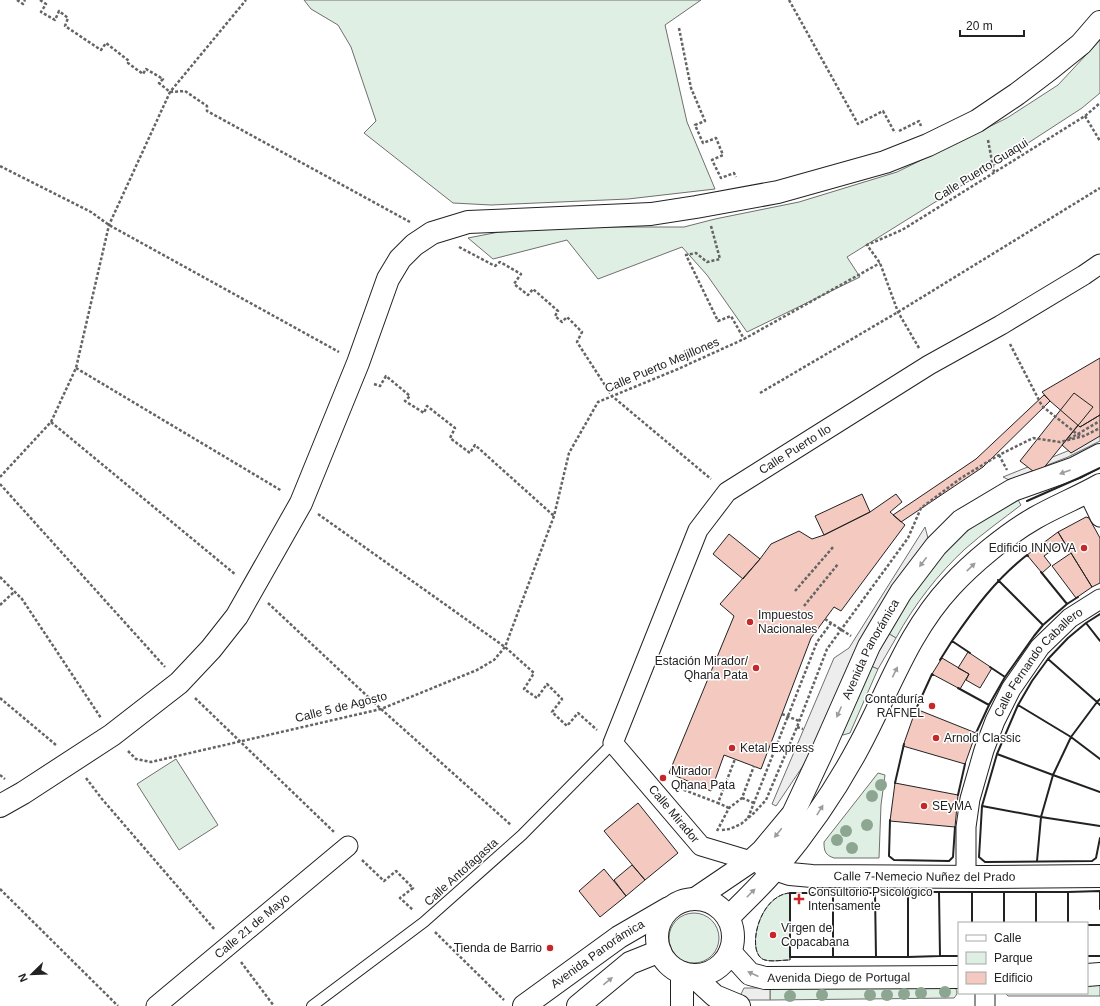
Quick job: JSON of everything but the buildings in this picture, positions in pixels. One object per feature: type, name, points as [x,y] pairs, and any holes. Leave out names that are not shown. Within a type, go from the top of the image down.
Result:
[{"type":"main road","points":[[0,806],[23,794],[112,735],[179,682],[211,649],[237,616],[302,503],[358,363],[388,279],[400,259],[414,245],[432,233],[468,222],[651,214],[778,192],[885,162],[928,145],[977,121],[1017,94],[1050,69],[1080,44],[1100,22]]},
{"type":"main road","name":"Avenida Panorámica","points":[[695,899],[751,861],[763,850],[793,814],[869,646],[901,592],[936,546],[961,521],[1013,490],[1075,468],[1100,455]]},
{"type":"main road","points":[[728,918],[775,869],[812,823],[858,748],[910,643],[931,610],[951,586],[978,561],[1020,528],[1050,510],[1094,489]]},
{"type":"main road","name":"Calle 7-Nemecio Nuñez del Prado","points":[[751,861],[790,874],[812,876],[1100,876]]},
{"type":"main road","points":[[687,974],[704,974],[715,970],[724,962],[730,952],[733,935],[728,918],[720,908],[708,901],[695,899],[683,900],[672,906],[664,915],[658,926],[657,939],[660,951],[665,960],[673,968],[687,974],[715,996],[739,1006]]},
{"type":"main road","name":"Avenida Panorámica","points":[[515,1004],[619,936],[672,906]]},
{"type":"main road","points":[[578,1006],[630,963],[660,951]]},
{"type":"main road","name":"Avenida Diego de Portugal","points":[[730,952],[750,974],[765,978],[958,977]]},
{"type":"main road","points":[[682,1006],[687,974]]},
{"type":"main road","points":[[1088,975],[1100,974]]},
{"type":"street","name":"Calle Puerto Ilo","points":[[613,743],[698,530],[727,492],[929,365],[1001,325],[1100,264]]},
{"type":"street","points":[[1094,489],[1100,516]]},
{"type":"street","name":"Calle Fernando Caballero","points":[[966,877],[966,832],[970,799],[984,750],[998,714],[1010,689],[1040,647],[1070,618],[1100,599]]},
{"type":"street","name":"Calle Mirador","points":[[613,743],[702,846],[751,861]]},
{"type":"street","name":"Calle 21 de Mayo","points":[[156,1006],[348,846]]},
{"type":"street","points":[[985,994],[985,1006]]},
{"type":"lane","name":"Calle Antofagasta","points":[[312,1006],[424,922],[522,835],[613,743]]},
{"type":"path","points":[[17,0],[22,4],[25,0]]},
{"type":"path","points":[[40,0],[46,4],[41,12],[55,20],[59,11],[68,18],[65,26],[101,50],[106,43],[129,61],[128,63],[143,74],[146,69],[163,79],[159,83],[170,92],[185,91],[207,106],[207,111],[495,266],[500,262],[521,274],[514,284],[528,295],[533,289],[558,310],[555,316],[562,322],[567,316],[582,332],[577,342],[612,396],[727,492]]},
{"type":"path","points":[[0,477],[52,422],[76,368],[109,225],[170,92],[246,0]]},
{"type":"path","points":[[789,0],[858,124],[883,111],[894,134],[919,121],[928,145]]},
{"type":"path","points":[[680,28],[691,88],[705,121],[695,125],[704,143],[716,138],[723,155],[712,160],[720,178],[734,173],[744,198]]},
{"type":"path","name":"Calle Puerto Guaqui","points":[[880,263],[867,245],[902,230],[1085,116],[1100,103]]},
{"type":"path","points":[[1085,116],[1100,141]]},
{"type":"path","points":[[977,121],[988,138],[994,173]]},
{"type":"path","points":[[0,166],[91,212],[109,225],[358,363],[380,370],[374,384],[380,386],[386,376],[410,396],[405,401],[424,413],[427,406],[455,428],[450,438],[470,453],[475,445],[554,516]]},
{"type":"path","points":[[760,393],[898,312],[1100,188]]},
{"type":"path","points":[[705,226],[712,226],[720,259],[707,262],[696,252],[686,255],[718,321],[731,316],[744,339]]},
{"type":"path","points":[[880,263],[898,312],[929,365]]},
{"type":"path","name":"Calle Puerto Mejillones","points":[[505,647],[554,516],[569,453],[598,402],[678,369],[744,339],[880,263]]},
{"type":"path","points":[[1001,325],[1042,406],[1077,434],[1084,436]]},
{"type":"path","points":[[76,368],[302,503],[505,647],[534,673],[524,689],[537,698],[547,684],[562,699],[552,712],[567,726],[578,713],[613,743]]},
{"type":"path","points":[[1068,440],[1100,421]]},
{"type":"path","points":[[52,422],[252,589],[381,709],[522,835]]},
{"type":"path","points":[[754,766],[742,798],[729,808],[717,831],[730,829],[741,824],[766,800],[797,727],[827,649],[908,538],[921,508],[961,478],[999,455],[1033,438],[1060,442],[1084,436],[1100,428]]},
{"type":"path","points":[[999,455],[1009,474]]},
{"type":"path","points":[[0,484],[179,682],[384,881],[396,871],[413,888],[400,898],[424,922],[515,1004]]},
{"type":"path","points":[[795,591],[834,546]]},
{"type":"path","points":[[804,605],[838,564]]},
{"type":"path","name":"Calle 5 de Agosto","points":[[0,577],[22,599],[112,735],[136,759],[151,762],[381,709],[477,670],[494,660],[505,647]]},
{"type":"path","points":[[0,605],[14,592]]},
{"type":"path","points":[[785,616],[789,611]]},
{"type":"path","points":[[825,619],[856,638]]},
{"type":"path","points":[[748,818],[789,717],[817,642],[831,623]]},
{"type":"path","points":[[0,698],[54,742],[73,761],[102,799],[228,946],[274,1006]]},
{"type":"path","points":[[782,714],[799,721]]},
{"type":"path","points":[[797,727],[803,729]]},
{"type":"path","points":[[718,803],[735,759]]},
{"type":"path","points":[[677,787],[729,808]]},
{"type":"path","points":[[742,798],[754,803]]},
{"type":"path","points":[[766,800],[772,804]]},
{"type":"path","points":[[0,889],[118,1006]]},
{"type":"green space","points":[[304,0],[701,0],[665,25],[687,122],[715,189],[628,199],[491,205],[453,203],[364,133],[376,121],[351,47],[338,25],[311,9]]},
{"type":"green space","points":[[1100,40],[1100,93],[1082,108],[985,171],[847,257],[860,277],[747,332],[707,275],[682,247],[598,279],[567,240],[493,259],[468,238],[499,232],[586,227],[684,227],[715,219],[799,202],[897,172],[1007,118],[1058,85]]},
{"type":"green space","points":[[1018,500],[1021,505],[965,549],[936,579],[896,638],[886,632],[918,581],[960,536],[993,513]]},
{"type":"green space","points":[[869,665],[878,669],[850,733],[843,735],[840,733]]},
{"type":"green space","points":[[176,759],[218,825],[179,850],[137,784]]},
{"type":"green space","points":[[878,773],[885,775],[881,805],[879,858],[834,858],[829,856],[825,850],[824,842]]},
{"type":"green space","points":[[790,893],[790,960],[765,960],[759,956],[756,948],[758,925],[770,904],[779,896]]},
{"type":"green space","points":[[699,913],[704,914],[712,920],[718,928],[718,948],[712,956],[704,962],[689,963],[684,962],[676,956],[670,948],[669,933],[670,928],[676,920],[684,914]]},
{"type":"green space","points":[[1088,983],[1100,983],[1100,996],[1008,996],[1006,994],[1088,994]]},
{"type":"green space","points":[[953,986],[957,992],[954,998],[770,1000],[770,988]]},
{"type":"shaded area","points":[[1100,434],[1100,441],[1068,457],[1009,480],[1003,477],[1070,450]]},
{"type":"shaded area","points":[[925,527],[928,538],[893,590],[811,754],[776,806],[772,804],[834,658],[849,648]]},
{"type":"shaded area","points":[[886,632],[896,638],[878,669],[869,665]]},
{"type":"shaded area","points":[[744,988],[770,988],[770,1000],[744,1000],[741,994]]},
{"type":"fence","points":[[790,893],[779,896],[770,904],[758,925],[756,937],[756,948],[759,956],[765,960],[790,960],[790,957]]},
{"type":"wall","points":[[1027,501],[1100,468]]},
{"type":"wall","points":[[952,641],[995,584],[1016,564],[1027,555],[1028,556]]},
{"type":"wall","points":[[1005,677],[1043,625],[1067,604],[1041,572]]},
{"type":"wall","points":[[998,580],[1043,625]]},
{"type":"wall","points":[[1067,604],[1078,597]]},
{"type":"wall","points":[[1086,623],[1100,614]]},
{"type":"wall","points":[[1048,659],[1068,638],[1086,623],[1100,641]]},
{"type":"wall","points":[[940,660],[952,641],[970,653]]},
{"type":"wall","points":[[1018,705],[1032,681],[1048,659],[1097,702],[1100,699]]},
{"type":"wall","points":[[989,705],[1005,677],[990,667]]},
{"type":"wall","points":[[916,709],[932,674],[933,675]]},
{"type":"wall","points":[[958,688],[989,705],[976,733]]},
{"type":"wall","points":[[997,754],[1018,705],[1071,737],[1097,702],[1100,705]]},
{"type":"wall","points":[[982,806],[997,754],[1053,775],[1071,737],[1100,759]]},
{"type":"wall","points":[[895,783],[904,744]]},
{"type":"wall","points":[[958,795],[965,764]]},
{"type":"wall","points":[[1100,792],[1053,775],[1041,817],[982,806],[979,857],[985,862],[1092,861],[1096,858],[1100,838]]},
{"type":"wall","points":[[1037,861],[1041,817],[1100,826]]},
{"type":"wall","points":[[890,820],[889,856],[894,860],[949,861],[953,857],[955,827]]},
{"type":"wall","points":[[1100,891],[1100,909]]},
{"type":"wall","points":[[1068,922],[1068,892],[1100,891]]},
{"type":"wall","points":[[908,892],[875,893],[876,957],[908,957]]},
{"type":"wall","points":[[939,892],[908,892],[908,957],[940,956]]},
{"type":"wall","points":[[958,956],[940,956],[939,892],[972,892]]},
{"type":"wall","points":[[972,922],[972,892],[1004,892]]},
{"type":"wall","points":[[1004,922],[1004,892],[1036,892]]},
{"type":"wall","points":[[1036,922],[1036,892],[1068,892]]},
{"type":"wall","points":[[833,893],[790,893],[790,957],[833,957]]},
{"type":"wall","points":[[875,893],[833,893],[833,957],[876,957]]},
{"type":"wall","points":[[1088,925],[1100,925]]},
{"type":"wall","points":[[1088,956],[1100,956]]},
{"type":"place","name":"Edificio INNOVA","points":[[1084,548]]},
{"type":"place","name":"Impuestos Nacionales","points":[[750,622]]},
{"type":"place","name":"Estación Mirador/ Qhana Pata","points":[[756,668]]},
{"type":"place","name":"Contaduría RAFNEL","points":[[932,706]]},
{"type":"place","name":"Arnold Classic","points":[[936,738]]},
{"type":"place","name":"Ketal Express","points":[[732,748]]},
{"type":"place","name":"Mirador Qhana Pata","points":[[663,778]]},
{"type":"place","name":"SEyMA","points":[[924,806]]},
{"type":"place","name":"Consultorio Psicológico Intensamente","points":[[799,899]]},
{"type":"place","name":"Virgen de Copacabana","points":[[773,935]]},
{"type":"place","name":"Tienda de Barrio","points":[[550,948]]}]
